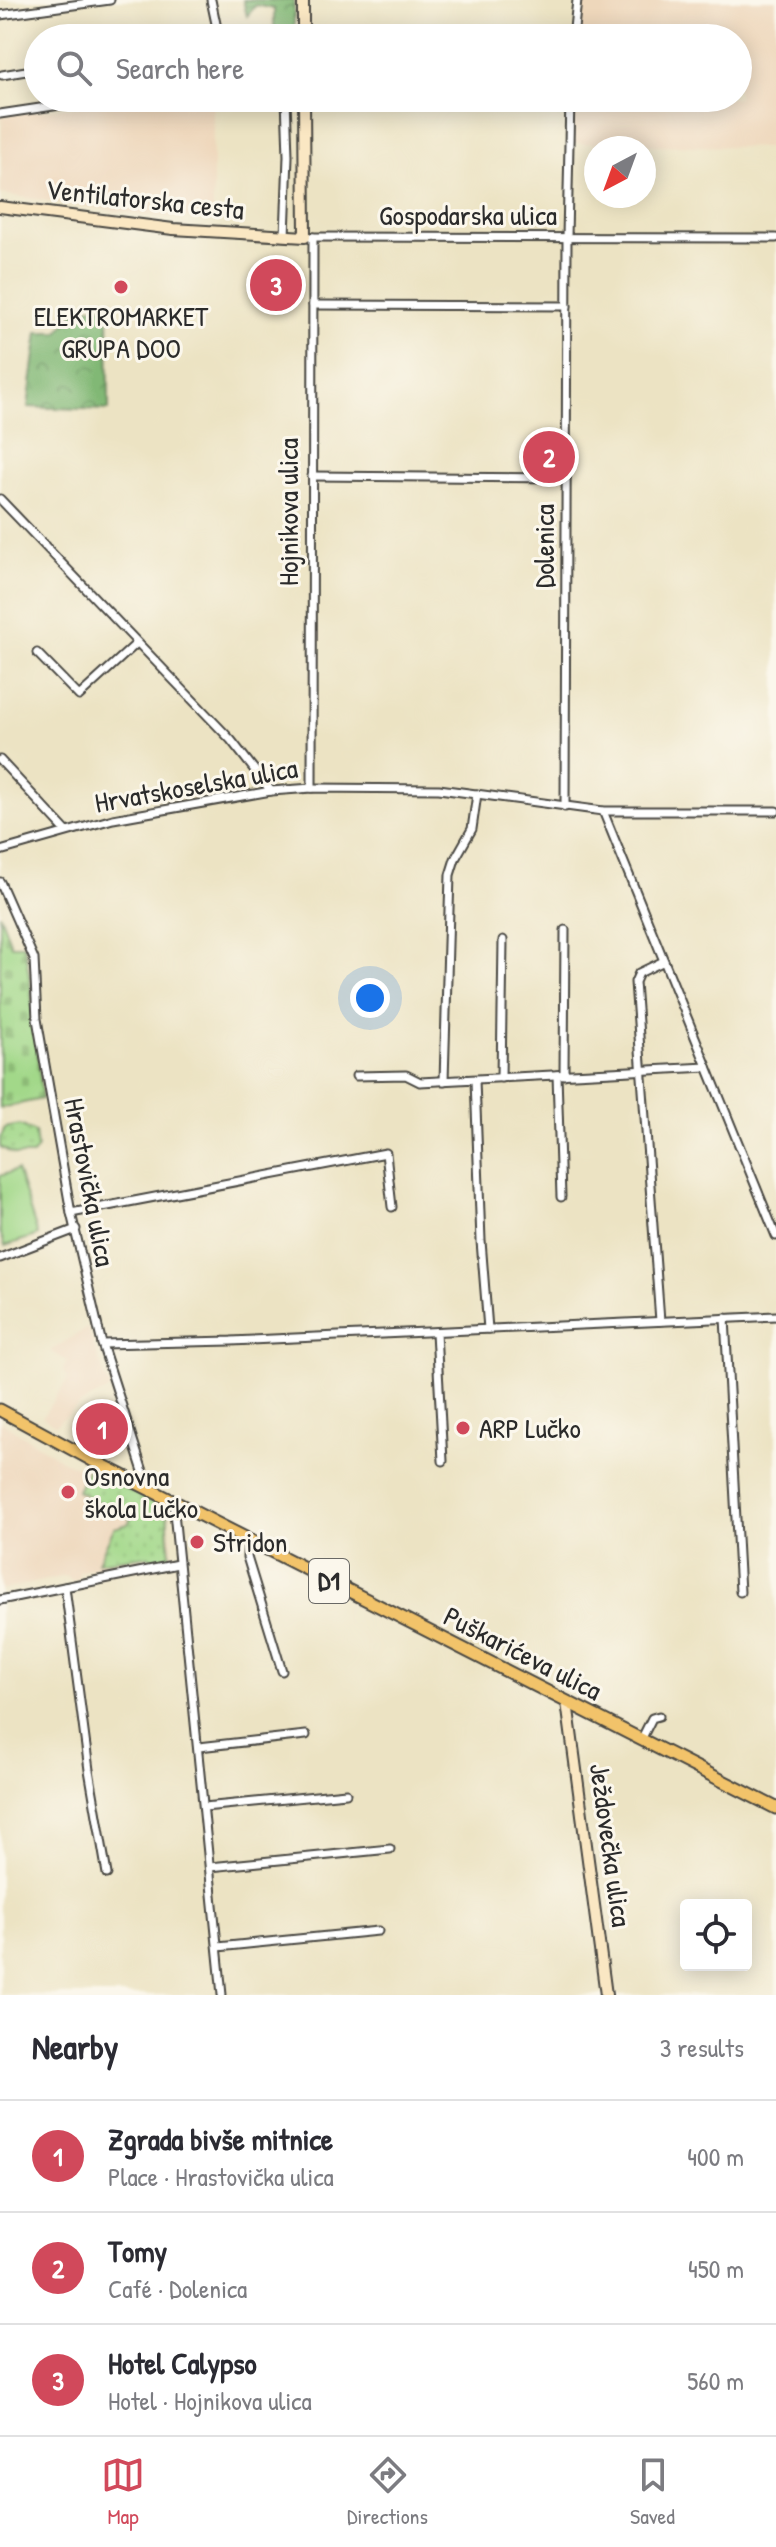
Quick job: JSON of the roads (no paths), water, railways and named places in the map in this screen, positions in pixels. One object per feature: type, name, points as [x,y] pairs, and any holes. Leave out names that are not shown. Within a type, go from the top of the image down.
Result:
[{"type":"main road","points":[[303,0],[303,24]]},
{"type":"main road","name":"Hojnikova ulica","points":[[305,112],[309,237]]},
{"type":"main road","name":"Ventilatorska cesta","points":[[0,207],[173,229],[309,237]]},
{"type":"main road","name":"Puškarićeva ulica","points":[[0,1410],[149,1490],[776,1808]]},
{"type":"main road","name":"Ježdovečka ulica","points":[[567,1702],[606,1995]]},
{"type":"street","points":[[0,15],[110,0]]},
{"type":"street","points":[[211,0],[216,24]]},
{"type":"street","points":[[574,24],[577,0]]},
{"type":"street","points":[[2,75],[24,71]]},
{"type":"street","points":[[0,114],[24,110]]},
{"type":"street","name":"Ventilatorska cesta","points":[[285,236],[286,112]]},
{"type":"street","name":"Dolenica","points":[[565,807],[570,112]]},
{"type":"street","name":"Gospodarska ulica","points":[[309,237],[776,238]]},
{"type":"street","name":"Hojnikova ulica","points":[[309,237],[313,305],[312,788]]},
{"type":"street","points":[[313,305],[567,306]]},
{"type":"street","points":[[312,476],[566,478]]},
{"type":"street","points":[[0,499],[231,740],[271,791]]},
{"type":"street","points":[[37,653],[79,696],[137,643]]},
{"type":"street","name":"Hrvatskoselska ulica","points":[[0,760],[66,831]]},
{"type":"street","name":"Hrvatskoselska ulica","points":[[0,851],[113,819],[271,791],[312,788],[439,789],[603,811],[776,811]]},
{"type":"street","points":[[444,1081],[450,875],[472,829],[477,794]]},
{"type":"street","points":[[603,811],[776,1236]]},
{"type":"street","name":"Hrastovička ulica","points":[[0,882],[34,959],[37,1019],[71,1213],[102,1344],[149,1490]]},
{"type":"street","points":[[561,1197],[560,1075],[565,930]]},
{"type":"street","points":[[501,1078],[503,940]]},
{"type":"street","points":[[660,1321],[635,982],[639,973],[664,961]]},
{"type":"street","points":[[356,1076],[406,1075],[420,1082],[707,1067]]},
{"type":"street","points":[[475,1080],[481,1241],[488,1329]]},
{"type":"street","points":[[71,1213],[386,1153],[392,1207]]},
{"type":"street","points":[[0,1258],[76,1229]]},
{"type":"street","points":[[102,1344],[776,1316]]},
{"type":"street","points":[[725,1318],[740,1592]]},
{"type":"street","points":[[436,1332],[443,1461]]},
{"type":"street","points":[[173,1502],[222,1995]]},
{"type":"street","points":[[248,1540],[247,1557],[282,1671]]},
{"type":"street","points":[[0,1600],[178,1564]]},
{"type":"street","points":[[65,1587],[89,1770],[107,1874]]},
{"type":"street","points":[[641,1740],[652,1718],[659,1716]]},
{"type":"street","points":[[199,1747],[306,1735]]},
{"type":"street","points":[[204,1807],[346,1793]]},
{"type":"street","points":[[210,1867],[390,1849]]},
{"type":"street","points":[[218,1947],[378,1931]]},
{"type":"place","name":"Hotel Calypso","points":[[276,285]]},
{"type":"place","name":"ELEKTROMARKET GRUPA DOO","points":[[121,287]]},
{"type":"place","name":"Tomy","points":[[549,457]]},
{"type":"place","name":"ARP Lučko","points":[[463,1428]]},
{"type":"place","name":"Zgrada bivše mitnice","points":[[102,1429]]},
{"type":"place","name":"Osnovna škola Lučko","points":[[68,1492]]},
{"type":"place","name":"Stridon","points":[[197,1542]]}]
